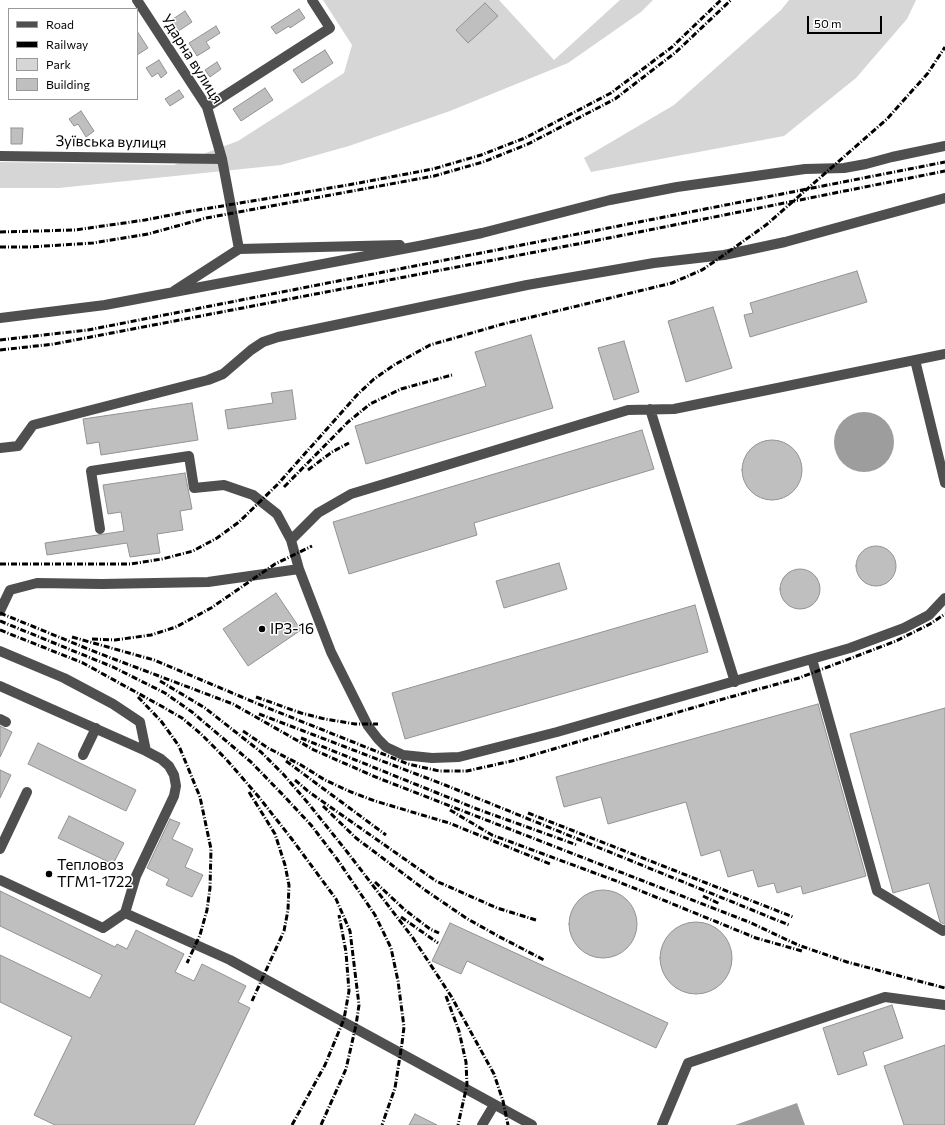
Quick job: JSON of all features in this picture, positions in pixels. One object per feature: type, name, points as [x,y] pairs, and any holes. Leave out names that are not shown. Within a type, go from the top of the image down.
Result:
[{"type":"street","name":"Ударна вулиця","points":[[137,0],[207,107],[222,159],[239,249]]},
{"type":"street","points":[[207,107],[330,28],[312,0]]},
{"type":"street","points":[[0,318],[105,305],[424,245],[610,200],[677,187],[805,168],[844,168],[945,146]]},
{"type":"street","name":"Зуївська вулиця","points":[[0,156],[222,159]]},
{"type":"street","points":[[0,448],[18,446],[33,425],[208,380],[223,374],[251,350],[263,342],[278,337],[527,285],[654,263],[732,254],[785,242],[945,198]]},
{"type":"street","points":[[170,293],[239,249],[424,245]]},
{"type":"street","points":[[291,540],[318,513],[350,494],[628,410],[674,409],[945,354]]},
{"type":"street","points":[[915,360],[945,483]]},
{"type":"street","points":[[650,409],[735,682]]},
{"type":"street","points":[[100,529],[91,471],[189,456],[194,488],[224,485],[253,495],[276,514],[291,540],[300,569],[331,652],[368,726],[386,747],[403,755],[432,758],[459,757],[557,732],[850,648],[904,628],[928,615],[945,598]]},
{"type":"street","points":[[0,611],[10,590],[37,583],[109,584],[208,582],[300,569]]},
{"type":"street","points":[[0,651],[64,678],[113,704],[140,722],[146,751]]},
{"type":"street","points":[[812,659],[877,891],[943,931],[945,930]]},
{"type":"street","points":[[0,686],[96,728],[161,759],[169,766],[174,775],[176,786],[174,796],[136,876],[125,913],[103,928],[0,880]]},
{"type":"street","points":[[83,755],[96,728]]},
{"type":"street","points":[[0,849],[27,792]]},
{"type":"street","points":[[125,913],[230,960],[532,1125]]},
{"type":"street","points":[[662,1125],[688,1063],[885,997],[945,1005]]},
{"type":"street","points":[[482,1125],[494,1105]]},
{"type":"green space","points":[[323,0],[499,0],[554,60],[620,0],[653,0],[641,12],[568,63],[450,111],[349,146],[281,165],[59,188],[0,188],[0,162],[174,165],[238,141],[344,73],[352,45]]},
{"type":"green space","points":[[789,0],[916,0],[907,19],[856,78],[784,136],[591,172],[584,158],[674,105],[781,10]]},
{"type":"shaded area","points":[[858,412],[870,412],[881,417],[889,425],[894,436],[892,454],[881,467],[870,472],[858,472],[847,467],[839,459],[834,448],[834,436],[839,425],[847,417]]},
{"type":"shaded area","points":[[797,1103],[805,1125],[735,1125]]},
{"type":"building","points":[[485,3],[498,16],[468,43],[456,30]]},
{"type":"building","points":[[299,9],[305,18],[290,28],[289,26],[276,34],[271,27]]},
{"type":"building","points":[[185,11],[192,22],[177,32],[170,21]]},
{"type":"building","points":[[216,26],[220,33],[206,42],[210,48],[197,56],[189,43]]},
{"type":"building","points":[[138,33],[148,48],[138,54]]},
{"type":"building","points":[[325,50],[333,63],[302,83],[293,70]]},
{"type":"building","points":[[159,60],[167,73],[161,78],[158,73],[152,77],[146,68]]},
{"type":"building","points":[[217,62],[221,69],[210,77],[205,70]]},
{"type":"building","points":[[265,88],[273,100],[241,121],[233,109]]},
{"type":"building","points":[[179,90],[184,97],[170,106],[165,99]]},
{"type":"building","points":[[81,111],[94,131],[86,137],[78,124],[74,126],[69,119]]},
{"type":"building","points":[[11,128],[23,128],[22,144],[11,144]]},
{"type":"building","points":[[857,271],[867,302],[750,337],[744,315],[753,313],[750,303]]},
{"type":"building","points":[[713,307],[732,368],[686,382],[668,321]]},
{"type":"building","points":[[531,335],[553,408],[366,464],[355,426],[486,386],[475,352]]},
{"type":"building","points":[[624,341],[639,392],[614,400],[598,348]]},
{"type":"building","points":[[292,390],[296,419],[228,429],[225,410],[273,403],[271,393]]},
{"type":"building","points":[[192,403],[198,440],[101,455],[99,442],[87,444],[83,419]]},
{"type":"building","points":[[642,430],[654,469],[474,523],[477,535],[349,574],[333,522]]},
{"type":"building","points":[[766,440],[778,440],[789,445],[797,453],[802,464],[800,482],[789,495],[778,500],[766,500],[755,495],[747,487],[742,476],[742,464],[747,453],[755,445]]},
{"type":"building","points":[[185,473],[192,509],[180,511],[183,530],[157,534],[160,553],[130,557],[127,543],[47,555],[45,543],[124,531],[121,512],[108,514],[103,485]]},
{"type":"building","points":[[880,546],[887,549],[893,555],[896,566],[895,574],[887,583],[880,586],[872,586],[865,583],[857,574],[856,562],[859,555],[868,547]]},
{"type":"building","points":[[559,563],[567,589],[504,608],[496,581]]},
{"type":"building","points":[[804,569],[811,572],[817,578],[820,589],[819,597],[811,606],[804,609],[796,609],[789,606],[781,597],[780,585],[783,578],[792,570]]},
{"type":"building","name":"ІРЗ-16","points":[[276,593],[301,630],[248,666],[223,629]]},
{"type":"building","points":[[695,605],[708,652],[405,739],[392,693]]},
{"type":"building","points":[[818,704],[866,876],[803,894],[801,886],[777,893],[774,883],[758,887],[753,870],[728,877],[720,850],[701,856],[686,802],[608,824],[601,797],[564,807],[556,777]]},
{"type":"building","points":[[945,708],[944,924],[940,922],[929,883],[893,893],[850,734]]},
{"type":"building","points":[[0,726],[12,732],[0,757]]},
{"type":"building","points":[[38,743],[136,790],[126,811],[28,764]]},
{"type":"building","points":[[0,770],[11,775],[0,798]]},
{"type":"building","points":[[69,816],[124,843],[113,864],[58,838]]},
{"type":"building","points":[[170,819],[180,823],[172,839],[193,849],[185,867],[203,875],[192,897],[166,885],[169,879],[147,868]]},
{"type":"building","points":[[603,890],[616,893],[627,900],[634,911],[637,924],[634,937],[627,948],[616,955],[603,958],[590,955],[579,948],[572,937],[569,924],[572,911],[579,900],[590,893]]},
{"type":"building","points":[[0,891],[115,947],[117,944],[127,949],[136,930],[184,954],[175,972],[194,981],[202,964],[246,986],[238,1002],[250,1008],[194,1125],[55,1125],[34,1115],[72,1037],[0,1002],[0,955],[90,998],[102,975],[0,926]]},
{"type":"building","points":[[696,922],[716,928],[726,938],[732,958],[726,978],[716,988],[696,994],[676,988],[666,978],[660,958],[666,938],[676,928]]},
{"type":"building","points":[[450,923],[668,1023],[656,1048],[467,961],[461,974],[432,961]]},
{"type":"building","points":[[892,1005],[903,1038],[863,1052],[867,1065],[838,1075],[823,1028]]},
{"type":"building","points":[[945,1045],[945,1125],[904,1125],[884,1066]]},
{"type":"building","points":[[415,1114],[437,1125],[409,1125]]},
{"type":"railway","points":[[0,232],[75,230],[145,220],[433,169],[481,155],[525,138],[611,93],[672,47],[721,0]]},
{"type":"railway","points":[[0,247],[30,247],[93,243],[148,234],[206,218],[434,176],[483,162],[528,144],[615,99],[676,52],[731,0]]},
{"type":"railway","points":[[0,564],[131,564],[162,559],[193,551],[217,538],[239,522],[278,484],[357,395],[374,379],[394,365],[430,345],[503,324],[672,283],[702,270],[766,225],[887,119],[928,73],[945,47]]},
{"type":"railway","points":[[0,340],[88,330],[945,162]]},
{"type":"railway","points":[[0,350],[54,344],[614,237],[945,171]]},
{"type":"railway","points":[[284,487],[348,422],[370,404],[401,389],[452,375]]},
{"type":"railway","points":[[308,470],[332,452],[349,443]]},
{"type":"railway","points":[[92,639],[115,640],[151,635],[176,627],[211,608],[275,564],[312,546]]},
{"type":"railway","points":[[0,613],[98,653],[233,704],[314,750],[378,778],[749,922],[798,945],[847,962],[945,988]]},
{"type":"railway","points":[[72,637],[154,660],[268,708],[408,764],[439,771],[467,771],[516,760],[799,678],[896,641],[930,624],[945,614]]},
{"type":"railway","points":[[0,621],[113,667],[165,693],[192,712],[251,762],[311,825],[337,859],[375,915],[391,948],[398,981],[404,1027],[395,1088],[382,1125]]},
{"type":"railway","points":[[0,630],[83,663],[182,718],[201,734],[226,759],[258,796],[336,899],[350,931],[359,1005],[346,1069],[321,1125]]},
{"type":"railway","points":[[160,681],[205,708],[261,752],[284,775],[348,853],[413,938],[451,996],[494,1074],[503,1101],[508,1125]]},
{"type":"railway","points":[[138,697],[161,721],[179,746],[200,797],[211,849],[210,888],[207,910],[200,935],[187,963]]},
{"type":"railway","points":[[256,697],[301,713],[325,719],[355,724],[378,724]]},
{"type":"railway","points":[[259,714],[445,785],[789,925]]},
{"type":"railway","points":[[243,731],[268,748],[301,765],[325,780],[351,792],[375,801],[449,823],[550,864]]},
{"type":"railway","points":[[301,738],[477,809],[577,845]]},
{"type":"railway","points":[[286,761],[386,835]]},
{"type":"railway","points":[[295,780],[309,792],[436,881],[497,908],[536,920]]},
{"type":"railway","points":[[249,792],[275,834],[285,865],[289,885],[288,910],[284,931],[252,1001]]},
{"type":"railway","points":[[323,806],[356,838],[425,890],[466,918],[544,960]]},
{"type":"railway","points":[[450,810],[492,835],[619,882],[756,938],[802,951]]},
{"type":"railway","points":[[528,813],[793,917]]},
{"type":"railway","points":[[375,882],[405,910],[430,929],[439,933]]},
{"type":"railway","points":[[703,896],[720,904]]},
{"type":"railway","points":[[292,1125],[325,1065],[344,1019],[349,991],[346,952],[339,915]]},
{"type":"railway","points":[[401,917],[438,943]]},
{"type":"railway","points":[[446,996],[459,1031],[466,1062],[467,1085],[458,1125]]},
{"type":"place","name":"ІРЗ-16","points":[[262,629]]},
{"type":"place","name":"Тепловоз ТГМ1-1722","points":[[49,874]]}]
